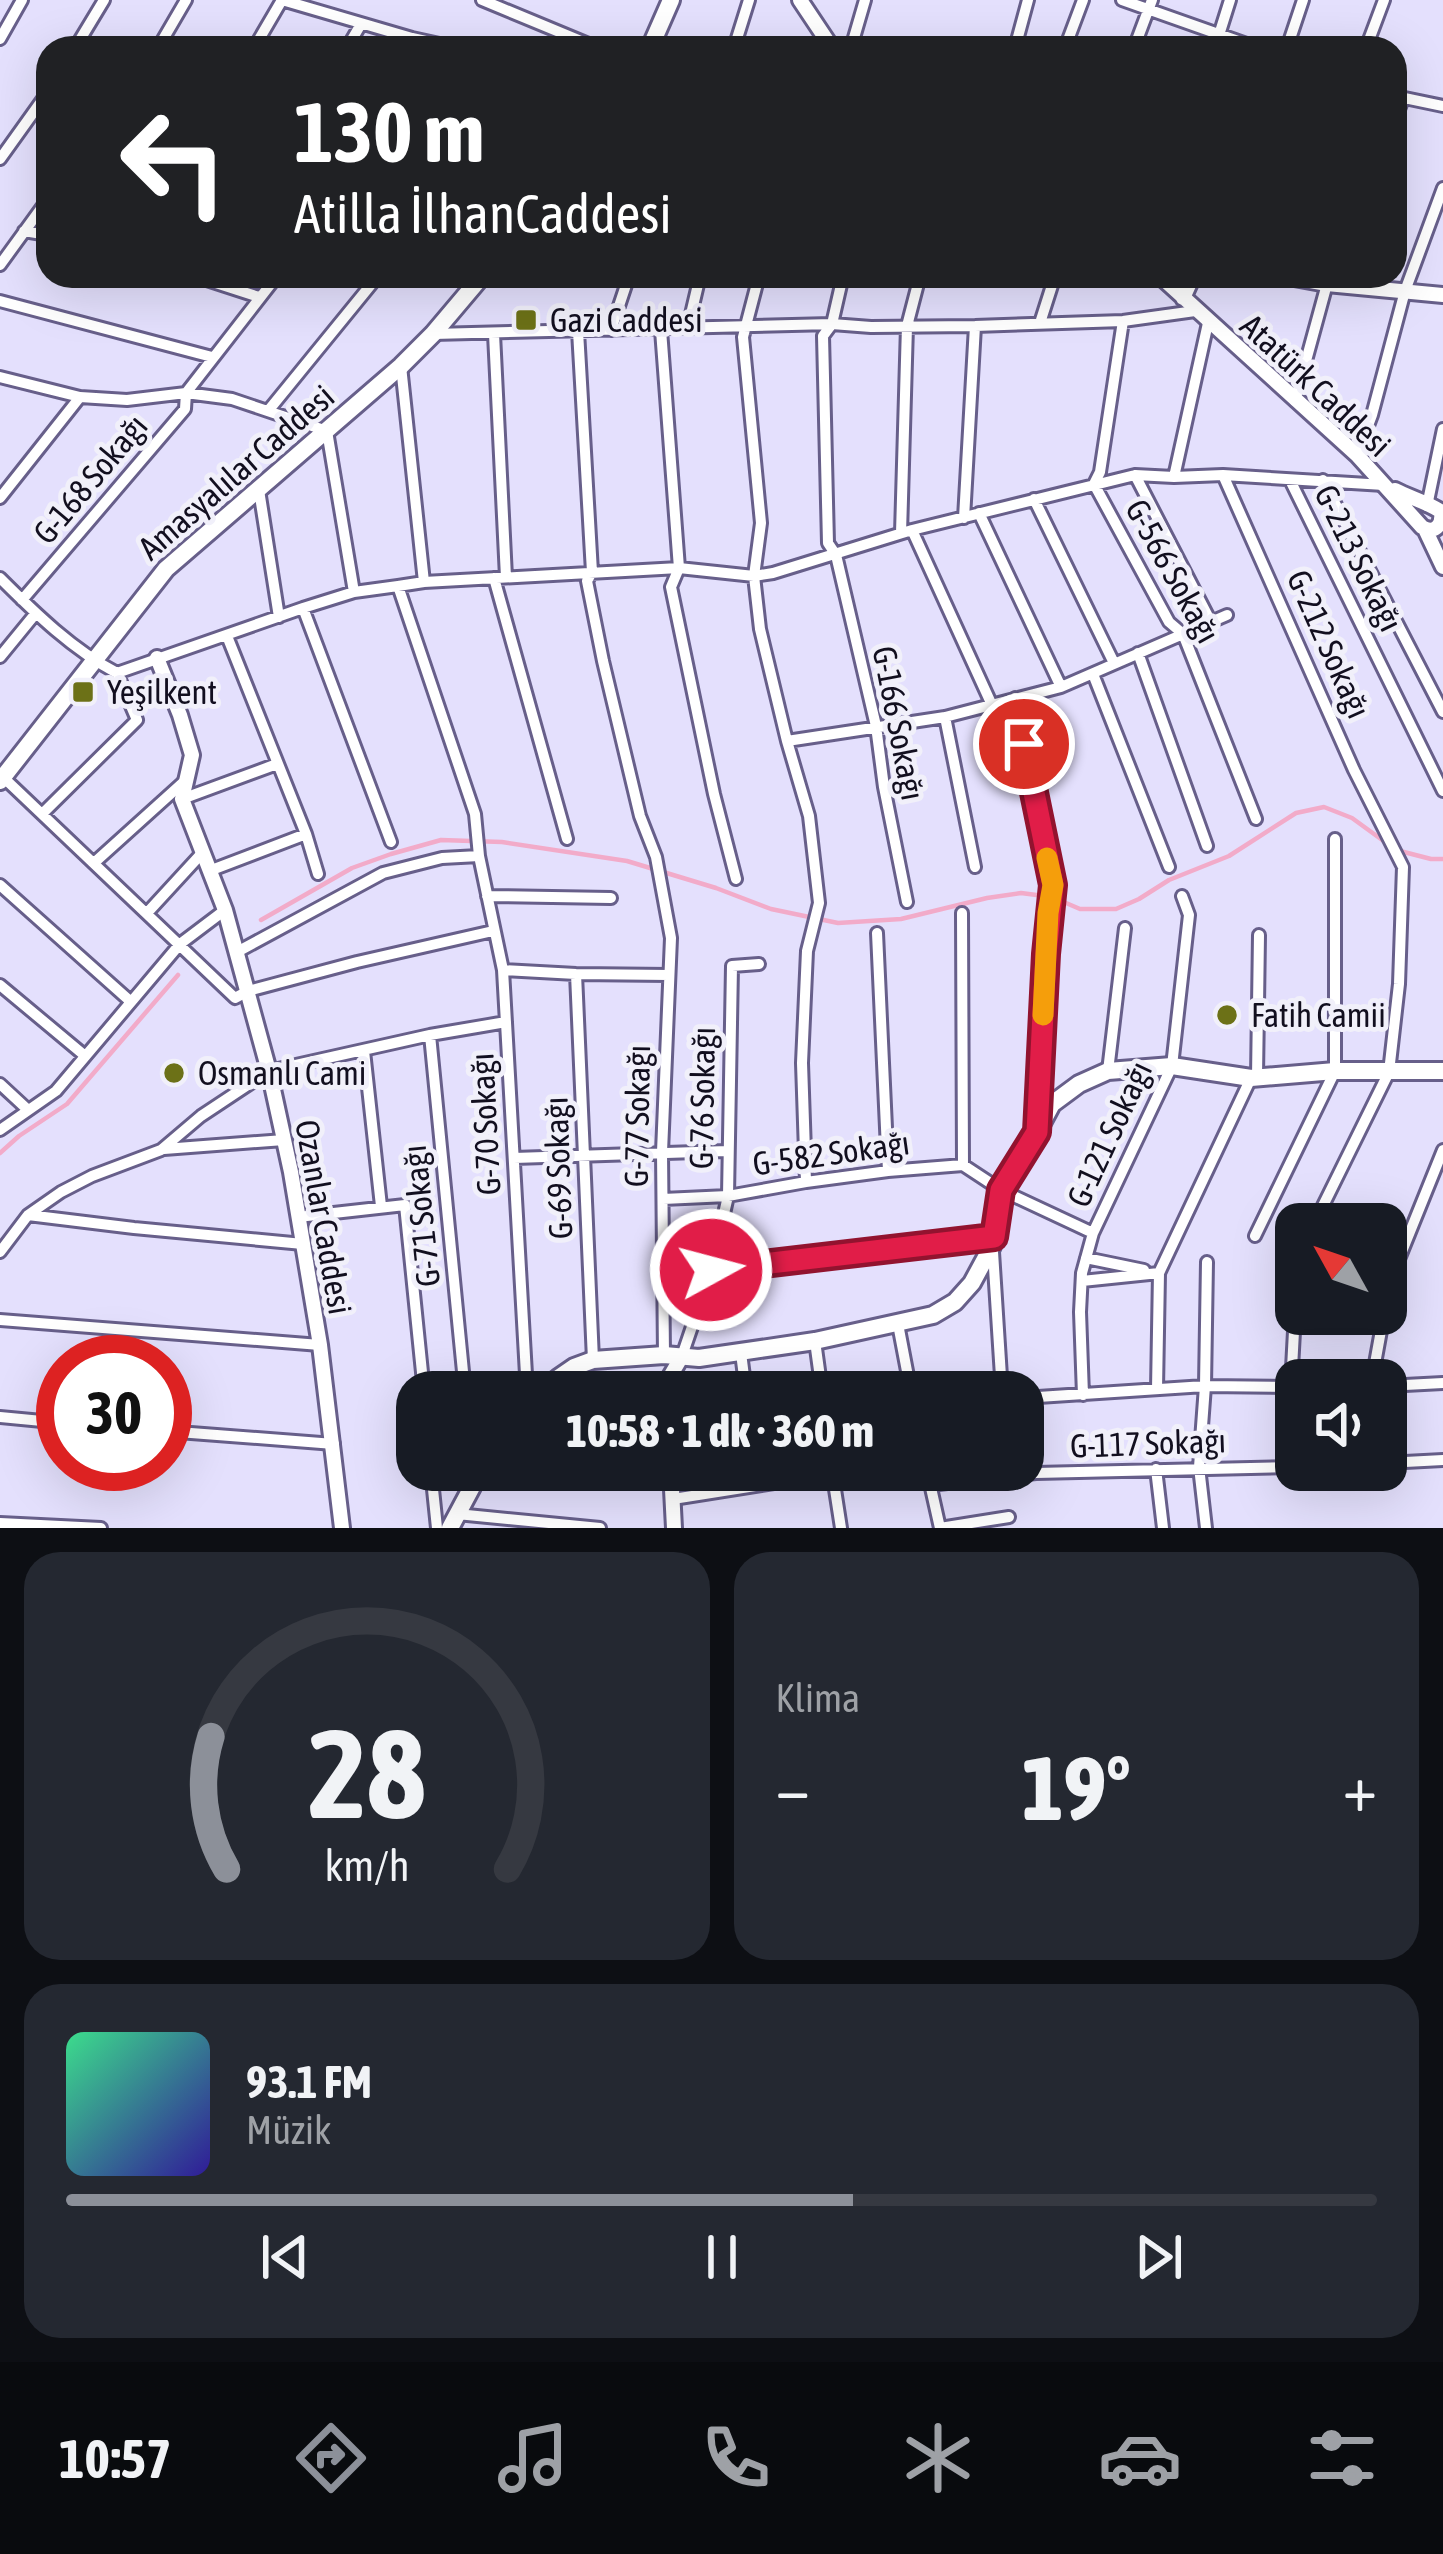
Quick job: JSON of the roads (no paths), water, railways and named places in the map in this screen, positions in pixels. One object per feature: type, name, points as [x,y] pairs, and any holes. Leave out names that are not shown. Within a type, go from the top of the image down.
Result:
[{"type":"main road","points":[[655,36],[670,0]]},
{"type":"main road","name":"Amasyalılar Caddesi","points":[[2,779],[166,569],[401,366],[472,288]]},
{"type":"main road","points":[[568,1371],[593,1360],[741,1353],[933,1316],[956,1302],[972,1283],[993,1242],[1001,1190],[1052,1104],[1078,1084],[1108,1071],[1172,1066],[1254,1078],[1335,1071],[1443,1071]]},
{"type":"main road","points":[[454,1521],[468,1491]]},
{"type":"street","points":[[0,39],[22,0]]},
{"type":"street","points":[[83,36],[104,0]]},
{"type":"street","points":[[165,36],[186,0]]},
{"type":"street","points":[[261,36],[282,0],[408,36]]},
{"type":"street","points":[[482,0],[569,36]]},
{"type":"street","points":[[738,36],[749,0]]},
{"type":"street","points":[[800,0],[824,36]]},
{"type":"street","points":[[854,36],[865,0]]},
{"type":"street","points":[[1018,36],[1028,0]]},
{"type":"street","points":[[1070,36],[1083,0]]},
{"type":"street","points":[[1122,0],[1150,5],[1209,36]]},
{"type":"street","points":[[1220,36],[1230,0]]},
{"type":"street","points":[[1291,36],[1303,0]]},
{"type":"street","points":[[1370,36],[1384,0]]},
{"type":"street","points":[[1138,36],[1150,5]]},
{"type":"street","points":[[354,36],[361,24]]},
{"type":"street","points":[[1407,99],[1443,106]]},
{"type":"street","points":[[0,159],[36,109]]},
{"type":"street","points":[[1407,286],[1443,188]]},
{"type":"street","points":[[0,265],[5,247],[36,215]]},
{"type":"street","points":[[24,231],[36,234]]},
{"type":"street","points":[[231,288],[259,297]]},
{"type":"street","name":"G-168 Sokağı","points":[[22,600],[184,410],[186,393],[267,288]]},
{"type":"street","points":[[268,411],[368,288]]},
{"type":"street","points":[[611,330],[625,288]]},
{"type":"street","points":[[688,327],[697,288]]},
{"type":"street","points":[[756,288],[743,337],[761,523],[754,576],[760,629],[809,816],[819,903],[807,951],[802,1063],[806,1182]]},
{"type":"street","name":"G-166 Sokağı","points":[[840,288],[832,324],[823,337],[828,543],[836,555],[876,725],[907,902]]},
{"type":"street","points":[[917,288],[907,326],[906,531],[991,703]]},
{"type":"street","points":[[1040,323],[1051,288]]},
{"type":"street","name":"Atatürk Caddesi","points":[[1173,288],[1384,484],[1432,518]]},
{"type":"street","points":[[1183,298],[1187,288]]},
{"type":"street","points":[[1295,401],[1330,288]]},
{"type":"street","points":[[1385,288],[1443,295]]},
{"type":"street","points":[[1357,455],[1406,288]]},
{"type":"street","points":[[0,302],[212,357]]},
{"type":"street","points":[[433,334],[832,324],[975,326],[1123,321],[1195,310]]},
{"type":"street","points":[[1094,484],[1100,472],[1123,321]]},
{"type":"street","points":[[1174,477],[1208,322]]},
{"type":"street","points":[[964,518],[975,326]]},
{"type":"street","points":[[661,330],[679,568],[671,587],[736,879]]},
{"type":"street","name":"G-77 Sokağı","points":[[578,331],[592,572],[587,580],[640,816],[656,857],[671,938],[662,1152],[673,1355]]},
{"type":"street","points":[[494,334],[500,578],[567,839]]},
{"type":"street","points":[[401,366],[424,582]]},
{"type":"street","points":[[0,377],[80,397],[127,400],[186,393],[232,399],[327,431],[354,592]]},
{"type":"street","points":[[0,498],[80,397]]},
{"type":"street","points":[[1440,562],[1432,518],[1443,428]]},
{"type":"street","points":[[1135,475],[1211,622]]},
{"type":"street","points":[[117,674],[354,592],[424,582],[679,568],[754,576],[794,568],[906,531],[1135,475],[1384,484]]},
{"type":"street","name":"G-212 Sokağı","points":[[1223,475],[1402,865],[1400,966],[1389,1072]]},
{"type":"street","name":"G-213 Sokağı","points":[[1290,480],[1443,791]]},
{"type":"street","points":[[1323,480],[1443,712]]},
{"type":"street","name":"G-566 Sokağı","points":[[1094,484],[1169,622],[1183,634],[1256,819]]},
{"type":"street","points":[[259,486],[279,616]]},
{"type":"street","points":[[1034,500],[1114,663]]},
{"type":"street","points":[[979,513],[1061,687]]},
{"type":"street","points":[[0,578],[95,662],[117,674],[137,720],[43,813]]},
{"type":"street","name":"G-70 Sokağı","points":[[398,586],[475,814],[478,856],[503,970],[526,1371]]},
{"type":"street","points":[[303,608],[392,842]]},
{"type":"street","points":[[0,657],[36,613]]},
{"type":"street","points":[[788,741],[945,717],[1061,687],[1226,615]]},
{"type":"street","points":[[227,636],[318,874]]},
{"type":"street","points":[[1138,653],[1207,846]]},
{"type":"street","points":[[157,658],[192,754],[182,799]]},
{"type":"street","points":[[1094,674],[1169,867]]},
{"type":"street","points":[[1015,698],[1052,888],[1037,1132]]},
{"type":"street","points":[[945,717],[975,867]]},
{"type":"street","points":[[182,799],[278,764]]},
{"type":"street","points":[[2,779],[235,998],[357,962],[493,932]]},
{"type":"street","points":[[94,862],[187,779]]},
{"type":"street","name":"Ozanlar Caddesi","points":[[182,799],[225,910],[284,1140],[320,1345],[342,1528]]},
{"type":"street","points":[[209,871],[306,834]]},
{"type":"street","points":[[1255,1236],[1335,1071],[1335,839]]},
{"type":"street","points":[[147,913],[203,852]]},
{"type":"street","points":[[237,952],[383,873],[442,858],[478,856]]},
{"type":"street","points":[[0,886],[130,1001]]},
{"type":"street","points":[[488,896],[611,898]]},
{"type":"street","name":"G-121 Sokağı","points":[[1083,1394],[1086,1258],[1093,1233],[1172,1066],[1189,915],[1183,896]]},
{"type":"street","points":[[0,1130],[56,1091],[180,944],[225,910]]},
{"type":"street","points":[[962,913],[963,1166],[1001,1190],[1093,1233]]},
{"type":"street","points":[[1108,1071],[1125,928]]},
{"type":"street","points":[[878,933],[888,1171]]},
{"type":"street","points":[[1156,1389],[1159,1273],[1254,1078],[1259,935]]},
{"type":"street","name":"G-76 Sokağı","points":[[670,1371],[711,1270],[728,1196],[732,966],[759,964]]},
{"type":"street","points":[[503,970],[669,975]]},
{"type":"street","name":"G-69 Sokağı","points":[[576,974],[593,1360]]},
{"type":"street","points":[[0,985],[84,1055]]},
{"type":"street","points":[[160,1150],[268,1071],[506,1022]]},
{"type":"street","name":"G-71 Sokağı","points":[[430,1035],[463,1371]]},
{"type":"street","points":[[364,1052],[381,1206]]},
{"type":"street","points":[[1324,1203],[1389,1072]]},
{"type":"street","points":[[0,1084],[27,1109]]},
{"type":"street","points":[[0,1252],[28,1215],[92,1176],[160,1150],[284,1140]]},
{"type":"street","points":[[1407,1237],[1443,1150]]},
{"type":"street","points":[[514,1158],[727,1151]]},
{"type":"street","name":"G-582 Sokağı","points":[[663,1199],[728,1196],[888,1171],[963,1166]]},
{"type":"street","points":[[298,1217],[405,1205],[422,1371]]},
{"type":"street","points":[[28,1215],[303,1244]]},
{"type":"street","points":[[711,1270],[993,1242],[1001,1371]]},
{"type":"street","points":[[1086,1258],[1159,1273]]},
{"type":"street","points":[[1206,1528],[1199,1467],[1207,1262]]},
{"type":"street","points":[[1082,1281],[1159,1273]]},
{"type":"street","points":[[0,1320],[320,1345]]},
{"type":"street","points":[[898,1324],[907,1371]]},
{"type":"street","points":[[815,1341],[819,1371]]},
{"type":"street","points":[[741,1353],[743,1371]]},
{"type":"street","points":[[1407,1385],[1443,1383]]},
{"type":"street","points":[[1044,1397],[1205,1386],[1275,1387]]},
{"type":"street","points":[[0,1418],[36,1421]]},
{"type":"street","points":[[192,1433],[334,1444]]},
{"type":"street","points":[[1407,1462],[1443,1460]]},
{"type":"street","name":"G-117 Sokağı","points":[[1044,1473],[1275,1467]]},
{"type":"street","points":[[1156,1469],[1163,1528]]},
{"type":"street","points":[[433,1491],[437,1528]]},
{"type":"street","points":[[672,1491],[674,1528]]},
{"type":"street","points":[[673,1499],[719,1491]]},
{"type":"street","points":[[835,1491],[841,1528]]},
{"type":"street","points":[[931,1491],[940,1528],[1009,1517]]},
{"type":"street","points":[[454,1521],[600,1528]]},
{"type":"street","points":[[0,1522],[101,1528]]},
{"type":"waterway","points":[[261,920],[352,868],[441,840],[502,842],[627,861],[771,909],[838,923],[901,919],[1021,893],[1052,897],[1080,909],[1116,909],[1169,880],[1229,856],[1296,813],[1324,807],[1352,818],[1385,842]]},
{"type":"waterway","points":[[1400,851],[1443,859]]},
{"type":"waterway","points":[[0,1153],[67,1104],[178,975]]},
{"type":"place","name":"Gazi Caddesi","points":[[526,320]]},
{"type":"place","name":"Yeşilkent","points":[[83,692]]},
{"type":"place","name":"Fatih Camii","points":[[1227,1015]]},
{"type":"place","name":"Osmanlı Cami","points":[[174,1073]]}]
